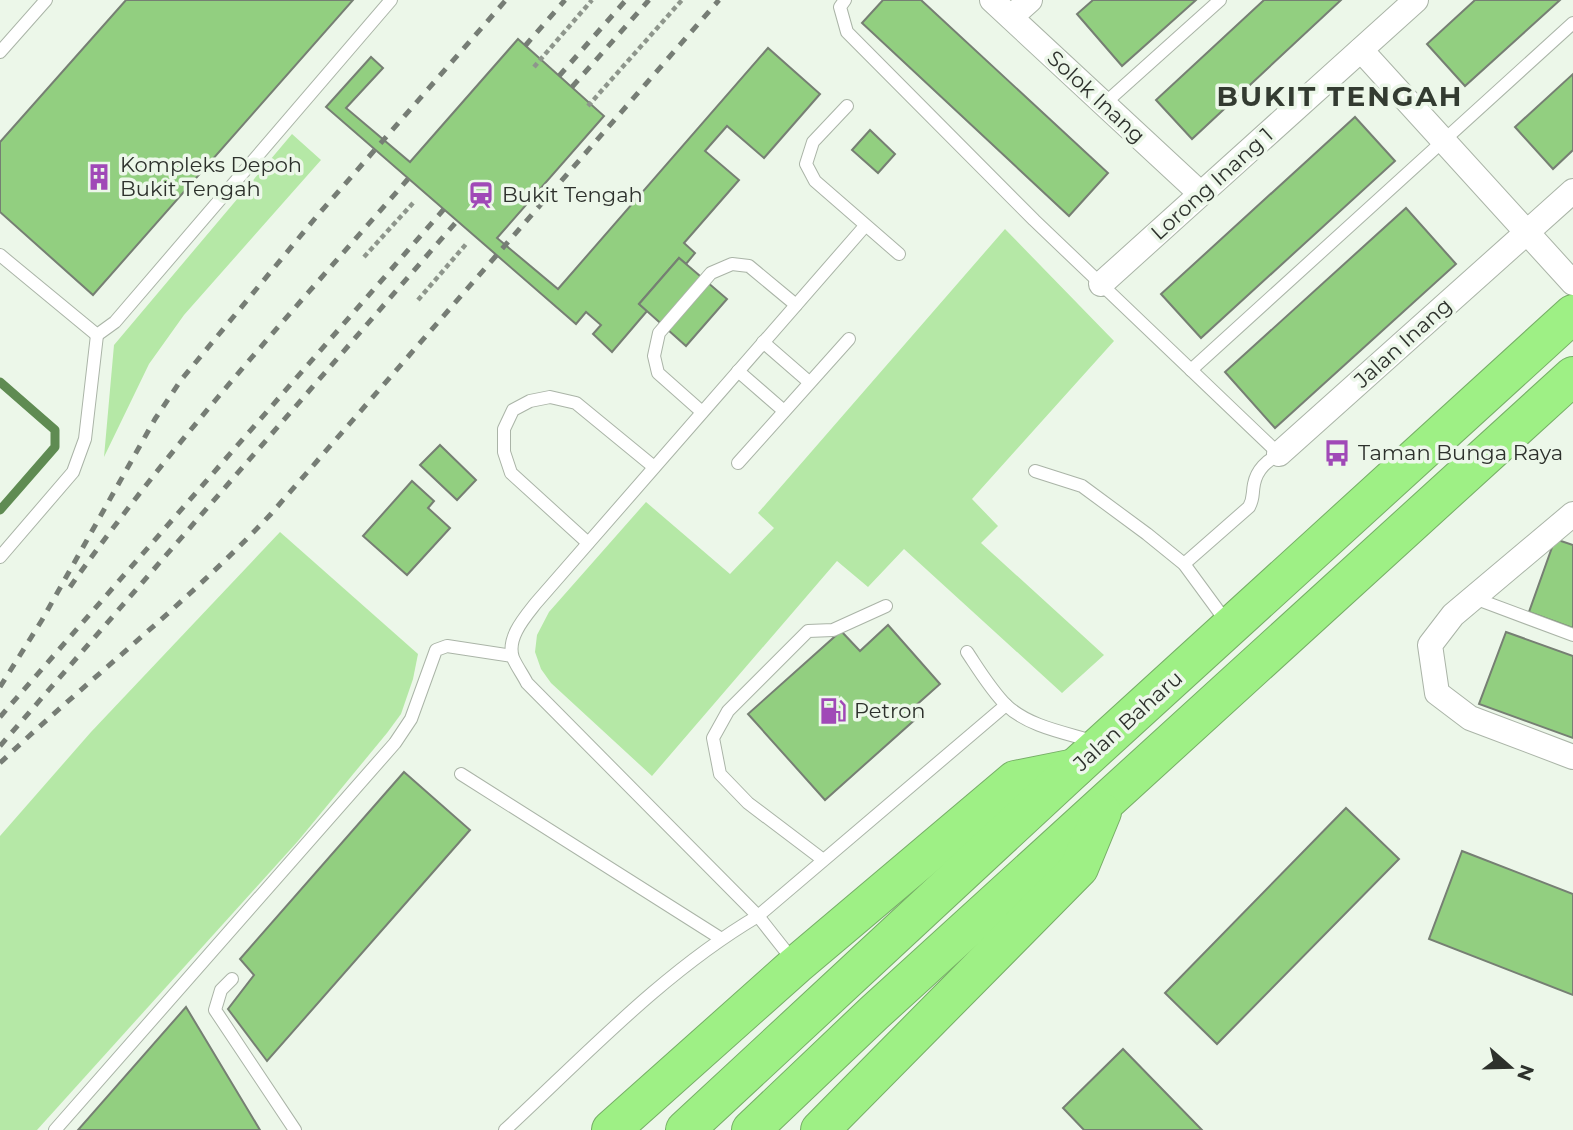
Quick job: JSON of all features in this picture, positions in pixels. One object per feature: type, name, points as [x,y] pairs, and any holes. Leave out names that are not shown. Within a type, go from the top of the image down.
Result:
[{"type":"highway","name":"Jalan Baharu","points":[[685,1130],[1075,768],[1573,314]]},
{"type":"highway","name":"Jalan Baharu","points":[[751,1130],[874,1013],[1573,376]]},
{"type":"highway","points":[[611,1130],[796,965],[1015,780],[1075,768]]},
{"type":"highway","points":[[820,1130],[1079,868],[1107,800]]},
{"type":"street","name":"Solok Inang","points":[[992,0],[1201,194]]},
{"type":"street","points":[[1010,18],[1030,0]]},
{"type":"street","name":"Lorong Inang 1","points":[[1101,284],[1416,0]]},
{"type":"street","points":[[1361,50],[1573,283]]},
{"type":"street","name":"Jalan Inang","points":[[1279,454],[1573,191]]},
{"type":"street","points":[[1573,514],[1453,615],[1430,645],[1437,693],[1470,718],[1573,757]]},
{"type":"lane","points":[[0,52],[46,0]]},
{"type":"lane","points":[[0,556],[73,471],[85,439],[97,335],[115,322],[391,0]]},
{"type":"lane","points":[[845,0],[840,7],[847,32],[1034,220],[1279,454],[1265,461],[1254,484],[1254,499],[1249,507],[1184,564]]},
{"type":"lane","points":[[1104,104],[1220,0]]},
{"type":"lane","points":[[1191,370],[1573,23]]},
{"type":"lane","points":[[847,106],[813,142],[806,164],[816,181],[899,254]]},
{"type":"lane","points":[[796,965],[758,916],[527,683],[512,656],[513,638],[522,621],[588,543],[865,226]]},
{"type":"lane","points":[[0,256],[97,335]]},
{"type":"lane","points":[[702,412],[658,373],[654,356],[659,333],[711,273],[732,264],[749,266],[796,305]]},
{"type":"lane","points":[[738,463],[849,338]]},
{"type":"lane","points":[[763,342],[809,382]]},
{"type":"lane","points":[[738,371],[784,411]]},
{"type":"lane","points":[[588,543],[511,473],[504,452],[504,429],[513,410],[530,401],[550,397],[576,403],[654,467]]},
{"type":"lane","points":[[1035,471],[1082,486],[1116,509],[1184,564],[1230,627]]},
{"type":"lane","points":[[1474,598],[1573,635]]},
{"type":"lane","points":[[822,859],[748,803],[720,774],[713,738],[728,711],[808,631],[833,630],[886,606]]},
{"type":"lane","points":[[55,1130],[395,743],[411,719],[436,650],[447,646],[512,656]]},
{"type":"lane","points":[[967,652],[1006,705],[1018,714],[1042,725],[1104,744]]},
{"type":"lane","points":[[505,1130],[657,989],[720,938],[758,916],[1006,705]]},
{"type":"lane","points":[[461,774],[720,938]]},
{"type":"lane","points":[[232,979],[221,990],[215,1010],[295,1130]]},
{"type":"path","points":[[534,67],[592,0]]},
{"type":"path","points":[[588,106],[681,0]]},
{"type":"path","points":[[364,257],[413,203]]},
{"type":"path","points":[[418,300],[467,243]]},
{"type":"green space","points":[[292,134],[321,160],[184,315],[149,364],[104,457],[114,345]]},
{"type":"green space","points":[[1005,229],[1114,341],[972,499],[998,526],[981,543],[1104,655],[1062,693],[904,549],[868,587],[837,561],[652,776],[551,683],[541,669],[535,652],[537,635],[549,612],[646,502],[730,574],[774,528],[758,513]]},
{"type":"green space","points":[[280,532],[418,654],[401,714],[298,841],[37,1130],[0,1130],[0,836],[91,732]]},
{"type":"building","name":"Kompleks Depoh Bukit Tengah","points":[[126,0],[353,0],[93,295],[0,212],[0,142]]},
{"type":"building","points":[[883,0],[921,0],[1108,173],[1069,216],[862,23]]},
{"type":"building","points":[[1093,0],[1196,0],[1122,66],[1077,14]]},
{"type":"building","points":[[1264,0],[1341,0],[1192,139],[1156,100]]},
{"type":"building","points":[[1475,0],[1560,0],[1465,86],[1427,44]]},
{"type":"building","name":"Bukit Tengah","points":[[518,39],[604,116],[497,238],[558,289],[768,48],[820,94],[764,158],[727,126],[705,151],[739,180],[684,243],[695,253],[686,264],[679,258],[639,304],[647,311],[612,352],[593,334],[601,325],[586,312],[576,324],[326,107],[371,57],[383,68],[346,108],[410,162]]},
{"type":"building","points":[[1573,74],[1573,150],[1553,169],[1515,127]]},
{"type":"building","points":[[1355,117],[1395,161],[1201,338],[1161,294]]},
{"type":"building","points":[[870,130],[895,154],[878,173],[852,150]]},
{"type":"building","points":[[1406,208],[1456,264],[1275,428],[1225,372]]},
{"type":"building","points":[[679,258],[727,299],[686,346],[639,304]]},
{"type":"building","points":[[440,445],[476,480],[457,500],[420,465]]},
{"type":"building","points":[[412,481],[434,501],[428,508],[450,528],[407,575],[363,536]]},
{"type":"building","points":[[1555,539],[1573,545],[1573,628],[1529,612]]},
{"type":"building","name":"Petron","points":[[888,625],[940,684],[913,708],[919,716],[825,800],[748,714],[841,631],[860,651]]},
{"type":"building","points":[[1506,632],[1573,656],[1573,738],[1479,704]]},
{"type":"building","points":[[404,772],[470,830],[267,1061],[228,1009],[254,975],[240,959]]},
{"type":"building","points":[[1346,808],[1399,859],[1217,1044],[1165,993]]},
{"type":"building","points":[[1462,851],[1573,894],[1573,995],[1429,939]]},
{"type":"building","points":[[186,1007],[260,1130],[78,1130]]},
{"type":"building","points":[[1123,1049],[1202,1130],[1084,1130],[1063,1108]]},
{"type":"waterway","points":[[0,382],[55,430],[55,447],[0,510]]},
{"type":"railway","points":[[0,687],[42,620],[155,419],[181,380],[317,216],[506,0]]},
{"type":"railway","points":[[525,46],[565,0]]},
{"type":"railway","points":[[559,76],[626,0]]},
{"type":"railway","points":[[572,87],[649,0]]},
{"type":"railway","points":[[0,763],[205,579],[270,515],[719,0]]},
{"type":"railway","points":[[70,587],[191,429],[408,179]]},
{"type":"railway","points":[[0,717],[444,209]]},
{"type":"railway","points":[[0,746],[457,221]]},
{"type":"place","name":"Kompleks Depoh Bukit Tengah","points":[[99,177]]},
{"type":"place","name":"Bukit Tengah","points":[[481,195]]},
{"type":"place","name":"Taman Bunga Raya","points":[[1337,453]]},
{"type":"place","name":"Petron","points":[[833,711]]},
{"type":"district","name":"BUKIT TENGAH","points":[[1340,96]]}]
